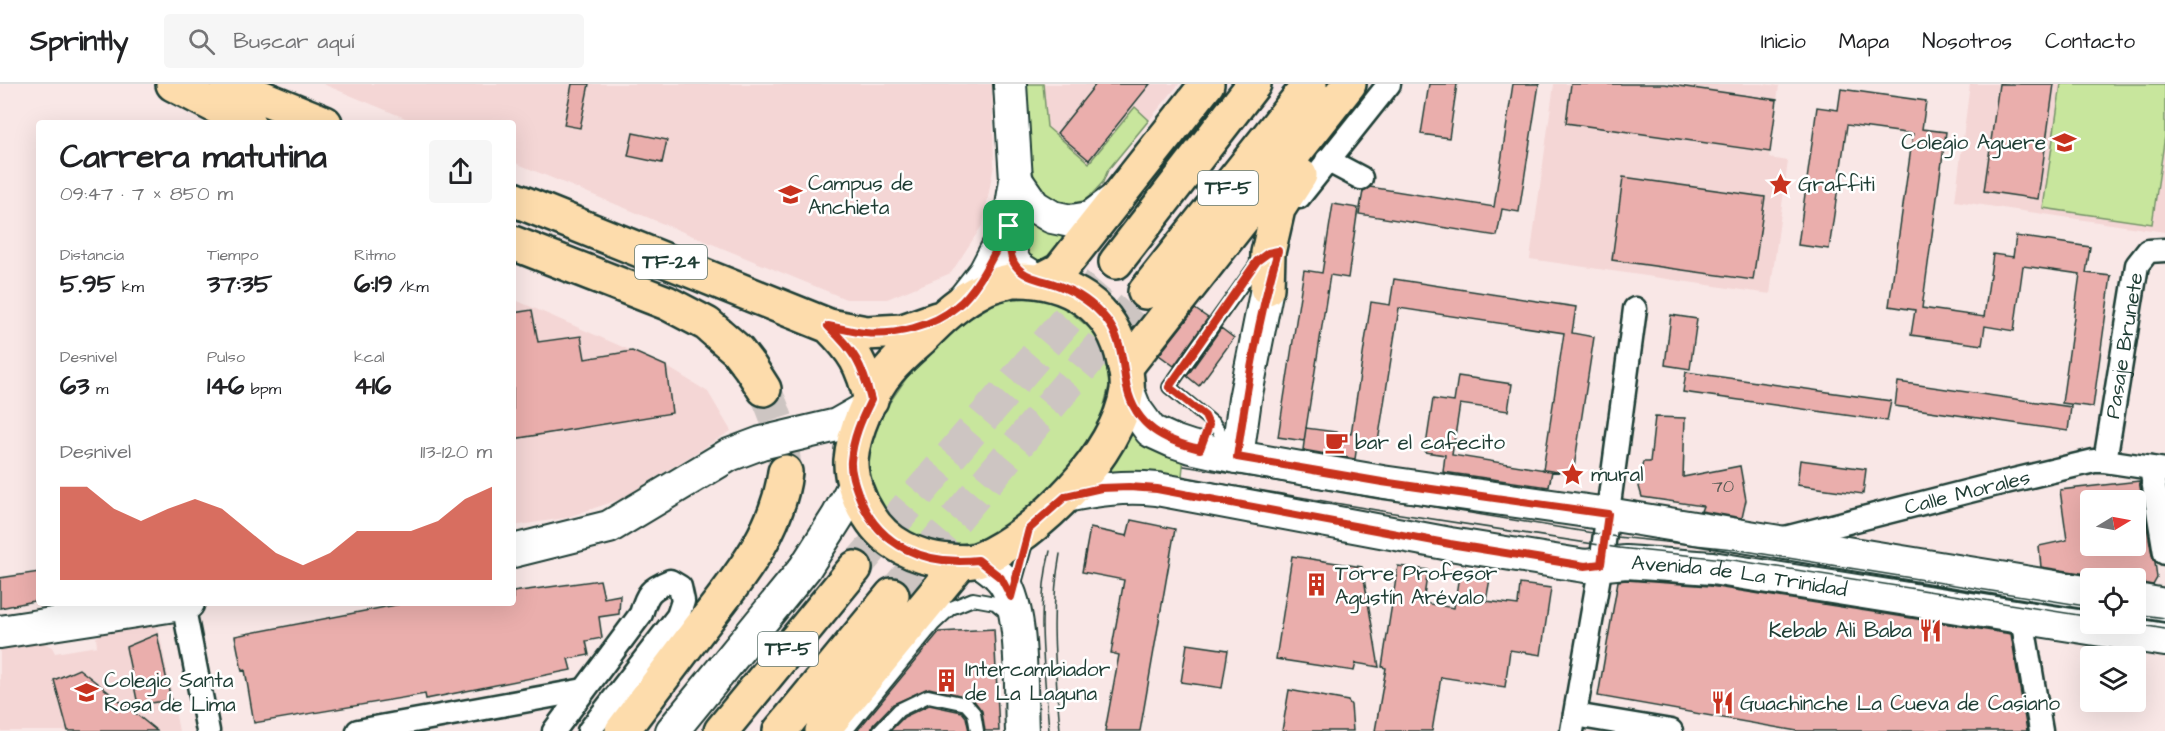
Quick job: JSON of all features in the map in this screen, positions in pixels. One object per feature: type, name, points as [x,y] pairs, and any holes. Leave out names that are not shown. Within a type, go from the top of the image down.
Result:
[{"type":"main road","points":[[173,84],[242,120]]},
{"type":"main road","points":[[229,84],[319,120]]},
{"type":"main road","points":[[1010,84],[1016,180],[1009,226],[1011,256],[1017,267],[1039,281]]},
{"type":"main road","points":[[1039,281],[1060,270],[1207,84]]},
{"type":"main road","name":"TF-5","points":[[1116,262],[1254,84]]},
{"type":"main road","name":"TF-5","points":[[1145,292],[1310,84]]},
{"type":"main road","points":[[822,731],[913,619],[970,561],[1029,529],[1066,496],[1081,479],[1112,433],[1126,379],[1349,84]]},
{"type":"main road","points":[[1237,457],[1245,399],[1273,252],[1278,209],[1363,84]]},
{"type":"main road","points":[[1016,180],[1034,206],[1052,217],[1071,221],[1090,219],[1120,196]]},
{"type":"main road","name":"TF-24","points":[[516,200],[828,326],[866,333],[903,331],[950,312]]},
{"type":"main road","points":[[672,731],[805,568],[838,516],[853,473],[857,429],[888,371],[950,312],[985,272],[1009,226]]},
{"type":"main road","points":[[516,244],[667,303],[707,324],[737,350],[764,389]]},
{"type":"main road","points":[[950,312],[980,291],[996,284],[1012,280],[1055,284],[1092,304],[1107,320],[1118,339],[1126,379]]},
{"type":"main road","name":"TF-24","points":[[828,326],[850,347],[865,374],[869,404]]},
{"type":"main road","name":"Avenida de La Trinidad","points":[[1126,379],[1135,409],[1151,431],[1173,441],[1200,449],[1382,482],[1608,514],[2080,591]]},
{"type":"main road","points":[[516,550],[609,526],[729,455],[761,443],[837,425],[869,404]]},
{"type":"main road","points":[[799,434],[827,446],[853,473],[863,507],[876,527],[894,544],[938,560],[970,561],[1001,578],[1009,609],[1022,731]]},
{"type":"main road","points":[[622,731],[744,571],[776,512],[783,490],[785,472]]},
{"type":"main road","name":"Avenida de La Trinidad","points":[[1066,496],[1101,488],[1157,489],[1450,544],[1585,566],[1603,555],[1626,562],[1712,568],[2165,640]]},
{"type":"main road","name":"TF-5","points":[[721,731],[855,568]]},
{"type":"main road","name":"TF-5","points":[[780,731],[892,595]]},
{"type":"main road","points":[[2146,602],[2165,605]]},
{"type":"main road","points":[[0,632],[170,606]]},
{"type":"street","points":[[1273,252],[1287,216],[1305,187],[1389,84]]},
{"type":"street","points":[[1327,159],[1361,178]]},
{"type":"street","name":"Pasaje Brunete","points":[[2105,461],[2137,264],[2148,251],[2165,250]]},
{"type":"street","points":[[1635,309],[1603,555],[1574,723],[1671,731]]},
{"type":"street","name":"Calle Morales","points":[[1770,541],[1993,484],[2094,461],[2158,469]]},
{"type":"street","points":[[2158,469],[2165,553]]},
{"type":"street","points":[[554,731],[641,614],[646,596],[655,587],[670,581],[680,587],[683,601],[678,616],[588,731]]},
{"type":"street","points":[[183,606],[208,731]]},
{"type":"street","points":[[2022,618],[2041,731]]},
{"type":"street","points":[[358,731],[584,690]]},
{"type":"lane","points":[[1237,457],[1214,424],[1169,387],[1257,261],[1273,252]]},
{"type":"lane","points":[[1200,449],[1209,425],[1205,416]]},
{"type":"lane","points":[[846,731],[933,625],[951,608],[973,599],[1009,609],[1029,529]]},
{"type":"lane","points":[[906,658],[913,619]]},
{"type":"lane","points":[[879,731],[899,710],[928,696],[966,704],[974,714],[977,731]]},
{"type":"shaded area","name":"Campus de Anchieta","points":[[323,84],[992,84],[994,165],[983,224],[951,273],[887,299],[846,299],[516,163],[516,120],[410,120]]},
{"type":"shaded area","points":[[1026,84],[1179,84],[1108,170],[1034,177],[1026,131]]},
{"type":"shaded area","points":[[1554,84],[1763,84],[1779,86],[1769,158],[1788,161],[1770,294],[1530,259]]},
{"type":"shaded area","name":"Colegio Aguere","points":[[1970,84],[2165,84],[2165,232],[1955,201]]},
{"type":"shaded area","points":[[516,300],[666,366],[708,392],[731,431],[621,499],[565,518],[516,526]]},
{"type":"shaded area","name":"Colegio Santa Rosa de Lima","points":[[154,626],[159,631],[179,731],[0,731],[0,649],[42,642],[52,647],[55,653],[97,646],[96,638],[100,634]]},
{"type":"green space","points":[[1026,84],[1043,84],[1047,127],[1089,163],[1135,107],[1149,120],[1108,170],[1103,182],[1083,201],[1068,204],[1053,201],[1043,194],[1034,177],[1026,131]]},
{"type":"green space","points":[[2061,84],[2165,84],[2165,136],[2152,224],[2043,208]]},
{"type":"green space","points":[[1027,214],[1072,234],[1045,262],[1039,264],[1024,259],[1022,219]]},
{"type":"green space","points":[[1036,297],[1062,305],[1093,331],[1106,357],[1109,386],[1101,417],[1073,463],[1052,487],[1029,509],[992,535],[972,542],[943,546],[912,535],[889,519],[868,475],[870,444],[883,412],[916,364],[964,322],[999,301]]},
{"type":"green space","points":[[1131,423],[1184,457],[1181,485],[1096,481]]},
{"type":"building","points":[[572,84],[589,84],[580,128],[564,125]]},
{"type":"building","points":[[1096,84],[1150,84],[1089,160],[1057,133]]},
{"type":"building","points":[[1429,84],[1457,84],[1449,138],[1421,134]]},
{"type":"building","points":[[1513,84],[1539,84],[1519,212],[1502,209],[1497,236],[1359,214],[1363,191],[1370,187],[1494,207]]},
{"type":"building","points":[[1571,84],[1664,84],[1777,100],[1770,152],[1566,123]]},
{"type":"building","points":[[1999,84],[2054,84],[2038,199],[1984,191]]},
{"type":"building","points":[[1841,89],[1926,101],[1922,129],[1946,132],[1922,308],[1984,317],[1993,254],[2013,257],[2016,236],[2090,247],[2086,273],[2111,276],[2093,407],[2062,403],[2080,274],[2023,266],[2014,331],[1985,326],[1982,345],[1911,335],[1915,310],[1889,306],[1913,134],[1847,125],[1829,249],[1798,245],[1817,107],[1838,110]]},
{"type":"building","points":[[633,133],[667,140],[662,163],[628,156]]},
{"type":"building","points":[[1623,177],[1765,197],[1753,280],[1612,260]]},
{"type":"building","points":[[1333,204],[1358,208],[1348,278],[1330,275],[1304,441],[1278,437],[1304,270],[1322,273]]},
{"type":"building","points":[[1394,279],[1576,307],[1572,333],[1594,337],[1573,474],[1543,470],[1564,333],[1399,308],[1378,442],[1358,439],[1355,459],[1303,450],[1306,428],[1351,434],[1371,302],[1390,305]]},
{"type":"building","points":[[1195,309],[1208,318],[1174,366],[1159,355]]},
{"type":"building","points":[[532,310],[538,342],[581,336],[585,359],[632,351],[666,366],[672,413],[516,439],[516,313]]},
{"type":"building","points":[[1671,315],[1697,319],[1690,369],[1665,365]]},
{"type":"building","points":[[1221,328],[1234,338],[1199,386],[1187,376]]},
{"type":"building","points":[[1686,372],[1891,401],[1887,421],[1683,392]]},
{"type":"building","points":[[1458,376],[1512,384],[1508,411],[1460,404],[1452,455],[1552,471],[1549,487],[1443,472],[1445,455],[1425,452],[1433,399],[1454,402]]},
{"type":"building","points":[[1898,382],[2071,407],[2068,431],[1895,406]]},
{"type":"building","points":[[1655,417],[1685,418],[1683,477],[1740,466],[1746,500],[1742,518],[1701,511],[1703,506],[1642,497],[1638,483],[1643,462],[1650,462]]},
{"type":"building","points":[[1800,460],[1866,469],[1863,494],[1797,485]]},
{"type":"building","points":[[2139,481],[2141,490],[2080,490],[2080,556],[2146,556],[2146,521],[2157,578],[2153,585],[2146,584],[2146,568],[2080,568],[2080,573],[2041,567],[2039,546],[2067,540],[2060,490]]},
{"type":"building","points":[[1131,520],[1175,529],[1140,731],[1105,731],[1119,655],[1111,653],[1124,580],[1082,572],[1090,528],[1127,536]]},
{"type":"building","points":[[1292,556],[1362,567],[1379,667],[1356,663],[1354,671],[1276,659]]},
{"type":"building","points":[[1398,566],[1428,570],[1423,603],[1454,608],[1459,575],[1490,579],[1486,601],[1518,605],[1520,584],[1551,588],[1541,655],[1510,650],[1505,687],[1441,677],[1432,731],[1375,731],[1386,668],[1382,667]]},
{"type":"building","points":[[36,572],[36,601],[0,608],[0,578]]},
{"type":"building","points":[[600,580],[604,598],[620,595],[619,614],[599,617],[602,638],[586,641],[589,655],[568,659],[571,670],[426,699],[425,694],[254,723],[245,670],[242,671],[235,636],[390,606],[516,606],[516,592]]},
{"type":"building","points":[[1618,581],[1710,586],[2011,634],[2027,731],[1797,731],[1598,696]]},
{"type":"building","name":"Intercambiador de La Laguna","points":[[994,629],[999,731],[985,731],[982,711],[972,698],[929,688],[893,704],[873,725],[871,731],[857,731],[939,632]]},
{"type":"building","points":[[157,634],[171,700],[138,705],[126,647]]},
{"type":"building","points":[[1187,644],[1228,650],[1222,688],[1181,682]]},
{"type":"building","points":[[79,669],[157,731],[68,731],[54,680]]},
{"type":"building","points":[[1289,690],[1348,701],[1351,705],[1353,731],[1282,731]]},
{"type":"building","points":[[929,705],[962,712],[966,717],[969,731],[890,731],[904,717]]},
{"type":"tunnel","points":[[855,568],[1116,262]]},
{"type":"tunnel","points":[[892,595],[1145,292]]},
{"type":"tunnel","points":[[764,389],[779,429],[785,472]]},
{"type":"tram line","points":[[1184,466],[1617,537],[1733,549],[2080,605]]},
{"type":"tram line","points":[[1182,477],[1619,548],[1733,560],[2080,615]]},
{"type":"tram line","points":[[1049,731],[1042,618],[1045,573],[1050,551]]},
{"type":"tram line","points":[[1060,554],[1054,620],[1060,731]]},
{"type":"tram line","points":[[2146,615],[2165,618]]},
{"type":"tram line","points":[[2146,626],[2165,629]]},
{"type":"place","name":"Colegio Aguere","points":[[2064,142]]},
{"type":"place","name":"Graffiti","points":[[1780,184]]},
{"type":"place","name":"Campus de Anchieta","points":[[790,195]]},
{"type":"place","name":"bar el cafecito","points":[[1337,442]]},
{"type":"place","name":"mural","points":[[1573,474]]},
{"type":"place","name":"Torre Profesor Agustín Arévalo","points":[[1317,585]]},
{"type":"place","name":"Kebab Ali Baba","points":[[1930,630]]},
{"type":"place","name":"Intercambiador de La Laguna","points":[[947,681]]},
{"type":"place","name":"Colegio Santa Rosa de Lima","points":[[86,692]]},
{"type":"place","name":"Guachinche La Cueva de Casiano","points":[[1722,703]]},
{"type":"route","points":[[1009,226],[1011,256],[1017,267],[1039,281],[1055,284],[1076,294],[1092,304],[1107,320],[1118,339],[1122,352],[1127,389],[1135,409],[1151,431],[1173,441],[1200,449],[1209,425],[1205,416],[1169,387],[1257,261],[1268,253],[1278,251],[1267,288],[1245,399],[1237,457],[1382,482],[1608,514],[1601,564],[1585,566],[1450,544],[1157,489],[1129,487],[1101,488],[1066,496],[1029,529],[1011,597],[1001,578],[978,560],[961,562],[938,560],[894,544],[876,527],[863,507],[855,484],[851,462],[857,429],[871,400],[865,374],[850,347],[828,326],[866,333],[903,331],[942,317],[958,306],[985,272],[1009,226]]}]
